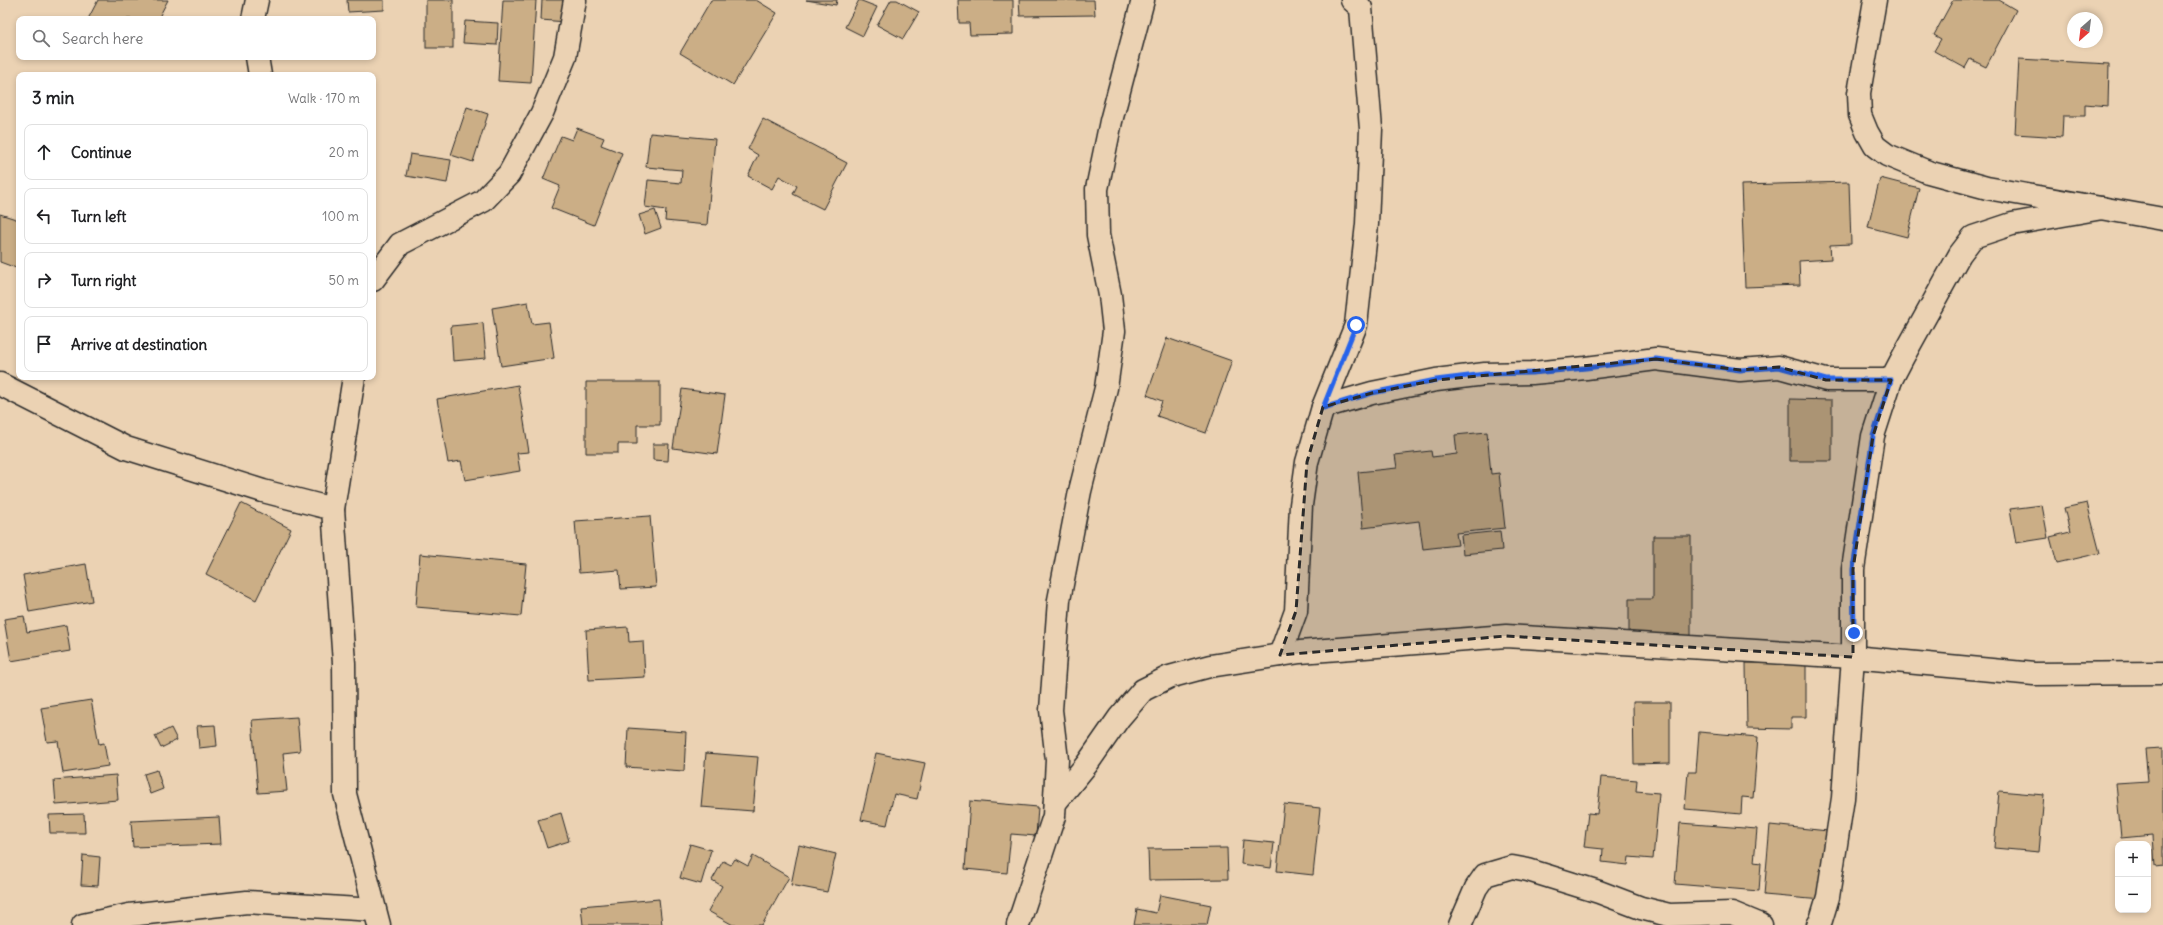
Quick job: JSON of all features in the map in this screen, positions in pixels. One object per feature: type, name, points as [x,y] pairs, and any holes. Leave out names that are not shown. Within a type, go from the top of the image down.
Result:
[{"type":"street","points":[[254,16],[257,0]]},
{"type":"street","points":[[376,276],[400,244],[483,201],[509,174],[542,113],[565,57],[575,0]]},
{"type":"street","points":[[1018,925],[1054,816],[1056,760],[1051,710],[1059,600],[1080,491],[1106,388],[1114,331],[1110,295],[1098,235],[1097,189],[1111,121],[1143,0]]},
{"type":"street","points":[[1280,655],[1296,611],[1301,505],[1306,469],[1323,408],[1356,325],[1367,224],[1372,129],[1361,8],[1352,0]]},
{"type":"street","points":[[1875,0],[1859,93],[1860,115],[1875,146],[1887,155],[1928,172],[1987,188],[2163,219]]},
{"type":"street","points":[[258,60],[260,72]]},
{"type":"street","points":[[1818,925],[1828,897],[1843,798],[1853,657],[1853,569],[1873,436],[1891,380],[1960,254],[1973,237],[2012,224],[2102,208]]},
{"type":"street","points":[[1323,408],[1372,393],[1436,380],[1485,374],[1532,373],[1586,368],[1656,359],[1740,370],[1779,367],[1826,380],[1891,380]]},
{"type":"street","points":[[83,925],[128,915],[247,902],[376,918],[345,794],[344,663],[333,509],[354,380]]},
{"type":"street","points":[[0,384],[126,448],[263,491],[333,509]]},
{"type":"street","points":[[1055,803],[1087,764],[1119,718],[1143,690],[1169,677],[1210,666],[1300,652],[1506,636],[1853,657],[2034,674],[2163,673]]},
{"type":"street","points":[[1460,925],[1476,888],[1485,875],[1512,867],[1528,870],[1599,892],[1641,908],[1670,915],[1732,913],[1761,925]]},
{"type":"highlighted area","points":[[1656,359],[1740,370],[1779,367],[1826,380],[1891,380],[1873,436],[1853,569],[1853,657],[1506,636],[1280,655],[1296,611],[1307,462],[1323,407],[1372,393],[1436,380]]},
{"type":"building","points":[[98,0],[168,0],[160,16],[90,16]]},
{"type":"building","points":[[347,0],[384,0],[384,10],[348,12]]},
{"type":"building","points":[[426,0],[453,0],[453,48],[426,48]]},
{"type":"building","points":[[503,0],[536,0],[531,83],[498,81]]},
{"type":"building","points":[[542,0],[567,0],[566,22],[541,20]]},
{"type":"building","points":[[711,0],[756,0],[777,13],[733,85],[680,53]]},
{"type":"building","points":[[806,0],[837,0],[836,5]]},
{"type":"building","points":[[859,0],[877,7],[863,36],[845,27]]},
{"type":"building","points":[[891,0],[897,0],[919,12],[903,39],[877,25]]},
{"type":"building","points":[[958,0],[1013,0],[1013,34],[970,35],[969,23],[959,23]]},
{"type":"building","points":[[1019,0],[1094,0],[1095,15],[1020,16]]},
{"type":"building","points":[[1953,0],[1999,0],[2016,10],[1986,67],[1970,59],[1965,68],[1934,51],[1941,39],[1934,35]]},
{"type":"building","points":[[465,21],[498,23],[497,45],[463,43]]},
{"type":"building","points":[[2019,59],[2109,64],[2108,106],[2085,104],[2085,116],[2063,116],[2062,137],[2015,134]]},
{"type":"building","points":[[467,107],[488,114],[473,162],[451,155]]},
{"type":"building","points":[[763,119],[847,163],[823,209],[793,194],[797,186],[779,176],[772,189],[748,176],[758,155],[748,149]]},
{"type":"building","points":[[577,128],[604,138],[601,145],[622,153],[594,225],[551,208],[560,186],[543,179],[561,136],[572,140]]},
{"type":"building","points":[[650,133],[715,139],[707,225],[665,221],[666,210],[645,207],[648,180],[681,183],[682,170],[646,167]]},
{"type":"building","points":[[410,154],[451,160],[447,183],[406,176]]},
{"type":"building","points":[[1880,178],[1919,188],[1907,237],[1868,227]]},
{"type":"building","points":[[1849,182],[1851,244],[1830,245],[1831,259],[1799,261],[1800,285],[1745,287],[1741,185]]},
{"type":"building","points":[[655,210],[661,228],[645,234],[639,215]]},
{"type":"building","points":[[0,214],[16,219],[16,268],[0,262]]},
{"type":"building","points":[[528,302],[532,324],[549,322],[554,358],[501,366],[492,308]]},
{"type":"building","points":[[483,323],[486,358],[453,361],[451,326]]},
{"type":"building","points":[[1167,338],[1232,361],[1206,433],[1157,416],[1162,401],[1147,395]]},
{"type":"building","points":[[586,382],[660,382],[660,425],[637,425],[637,444],[618,444],[618,453],[586,453]]},
{"type":"building","points":[[518,385],[529,452],[517,453],[520,471],[465,480],[461,461],[448,463],[437,399]]},
{"type":"building","points":[[682,389],[725,395],[717,454],[673,448]]},
{"type":"building","points":[[1790,399],[1832,400],[1832,461],[1790,461]]},
{"type":"building","points":[[1487,432],[1491,474],[1499,473],[1505,528],[1456,533],[1458,545],[1423,549],[1419,521],[1363,528],[1358,472],[1397,468],[1395,455],[1431,451],[1432,457],[1457,454],[1455,435]]},
{"type":"building","points":[[653,444],[669,444],[668,461],[653,460]]},
{"type":"building","points":[[241,503],[291,529],[256,600],[206,574]]},
{"type":"building","points":[[2087,503],[2100,553],[2057,563],[2050,537],[2070,532],[2064,508]]},
{"type":"building","points":[[2042,505],[2048,538],[2016,543],[2010,509]]},
{"type":"building","points":[[650,516],[656,587],[621,589],[619,570],[579,573],[575,521]]},
{"type":"building","points":[[1500,531],[1502,550],[1463,554],[1461,535]]},
{"type":"building","points":[[1653,536],[1691,536],[1691,638],[1629,638],[1629,599],[1653,599]]},
{"type":"building","points":[[420,554],[526,564],[521,616],[416,607]]},
{"type":"building","points":[[86,564],[92,601],[29,612],[23,575]]},
{"type":"building","points":[[24,616],[27,632],[66,625],[70,651],[11,661],[4,619]]},
{"type":"building","points":[[628,627],[629,642],[643,641],[645,677],[589,680],[586,630]]},
{"type":"building","points":[[1746,663],[1806,663],[1806,717],[1791,717],[1791,729],[1747,728]]},
{"type":"building","points":[[91,700],[99,744],[104,743],[108,766],[63,773],[58,741],[47,742],[41,708]]},
{"type":"building","points":[[1633,702],[1670,702],[1670,763],[1634,764]]},
{"type":"building","points":[[297,717],[300,751],[283,753],[287,791],[258,793],[252,720]]},
{"type":"building","points":[[215,725],[217,746],[199,748],[197,726]]},
{"type":"building","points":[[171,728],[177,740],[161,748],[155,736]]},
{"type":"building","points":[[628,728],[686,732],[684,771],[626,767]]},
{"type":"building","points":[[1699,732],[1758,737],[1753,798],[1742,797],[1741,814],[1685,809],[1688,772],[1696,772]]},
{"type":"building","points":[[2163,748],[2163,865],[2155,866],[2153,835],[2121,838],[2116,783],[2148,781],[2145,749]]},
{"type":"building","points":[[706,753],[758,757],[753,811],[701,807]]},
{"type":"building","points":[[876,753],[925,763],[917,799],[894,794],[887,825],[861,820]]},
{"type":"building","points":[[157,770],[163,789],[150,794],[144,774]]},
{"type":"building","points":[[116,775],[118,800],[56,805],[54,780]]},
{"type":"building","points":[[1601,777],[1637,780],[1636,791],[1659,793],[1653,859],[1629,857],[1628,865],[1602,862],[1603,849],[1584,847],[1588,813],[1597,814]]},
{"type":"building","points":[[1999,791],[2044,795],[2039,852],[1994,848]]},
{"type":"building","points":[[970,801],[1038,807],[1036,836],[1011,834],[1007,873],[965,869]]},
{"type":"building","points":[[1284,804],[1320,808],[1313,875],[1277,871]]},
{"type":"building","points":[[561,813],[569,841],[547,848],[538,820]]},
{"type":"building","points":[[84,814],[85,833],[50,833],[49,815]]},
{"type":"building","points":[[219,817],[221,844],[133,847],[131,821]]},
{"type":"building","points":[[1680,823],[1757,829],[1754,862],[1761,863],[1759,891],[1675,884]]},
{"type":"building","points":[[1770,825],[1828,831],[1822,900],[1764,895]]},
{"type":"building","points":[[1243,840],[1274,843],[1271,868],[1241,864]]},
{"type":"building","points":[[690,844],[711,850],[701,884],[680,878]]},
{"type":"building","points":[[799,845],[836,854],[827,892],[791,885]]},
{"type":"building","points":[[1227,848],[1228,879],[1149,880],[1148,849]]},
{"type":"building","points":[[83,855],[100,857],[98,886],[81,885]]},
{"type":"building","points":[[753,856],[789,877],[762,925],[733,925],[708,911],[722,886],[712,880],[723,861],[731,865],[735,859],[748,866]]},
{"type":"building","points":[[1160,895],[1211,905],[1207,925],[1134,925],[1137,909],[1156,913]]},
{"type":"building","points":[[659,899],[662,925],[583,925],[581,906]]},
{"type":"route","points":[[1356,325],[1323,408],[1372,393],[1436,380],[1485,374],[1532,373],[1586,368],[1656,359],[1740,370],[1779,367],[1826,380],[1891,380],[1873,436],[1853,569],[1854,633]]}]
